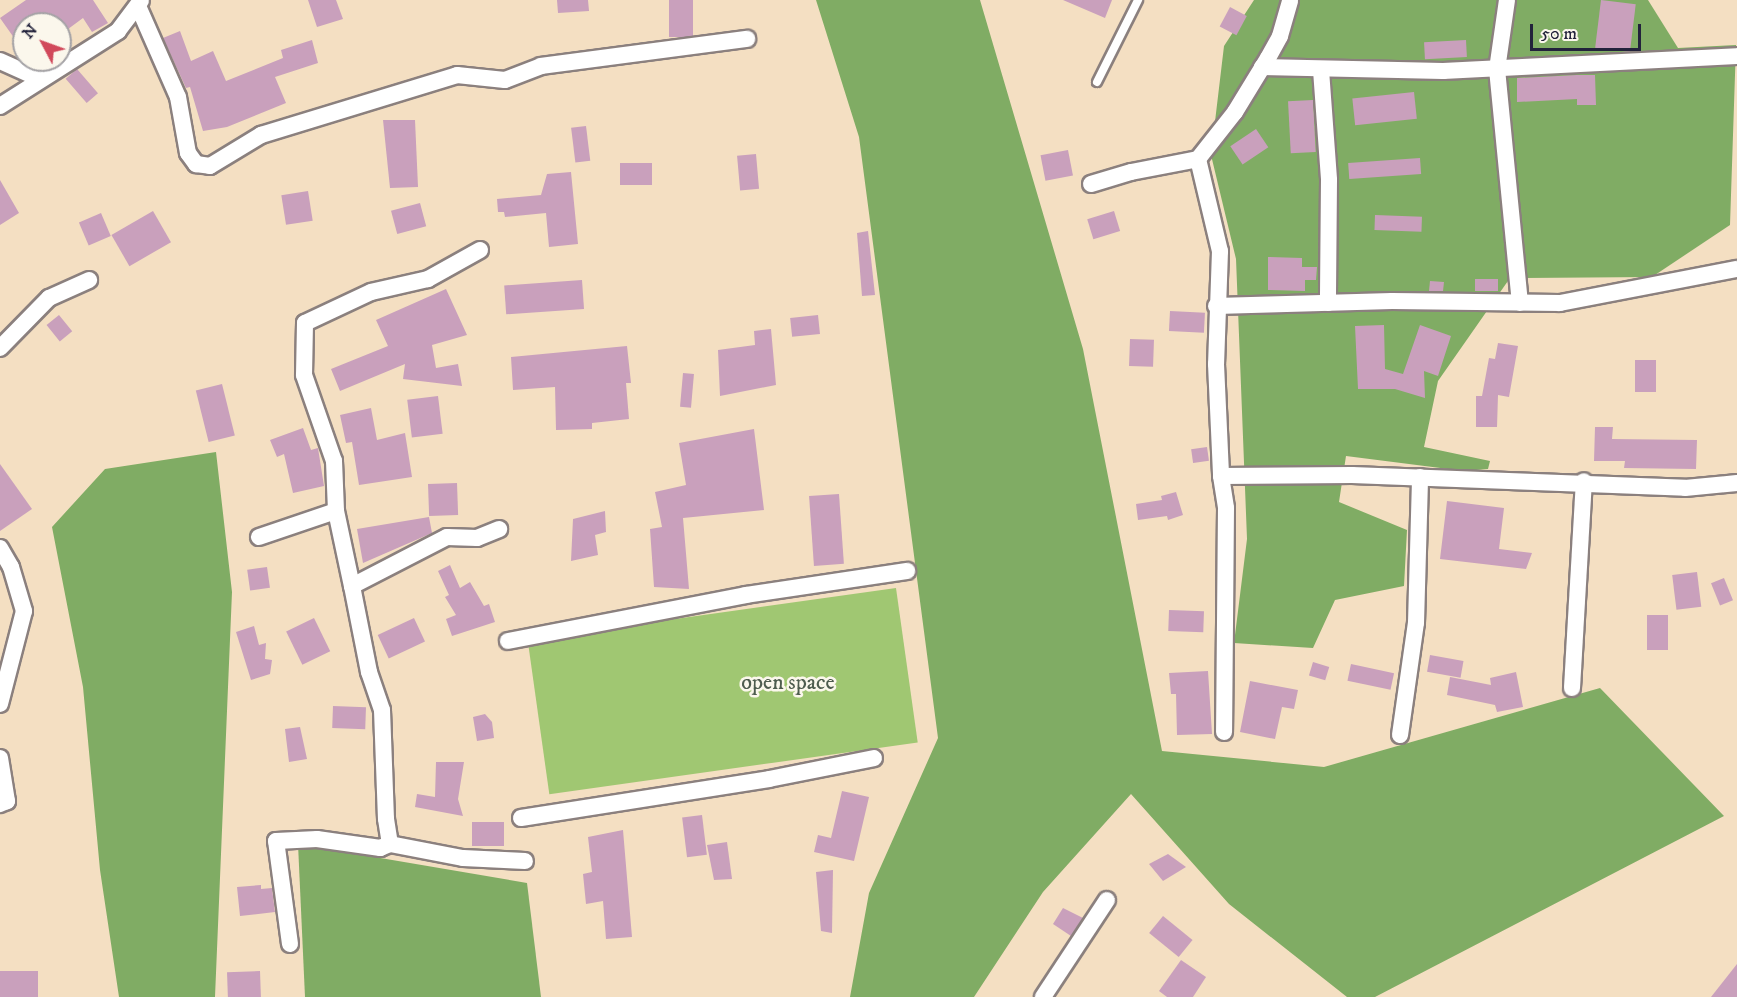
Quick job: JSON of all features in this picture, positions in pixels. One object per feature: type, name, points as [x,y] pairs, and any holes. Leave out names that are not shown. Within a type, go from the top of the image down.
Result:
[{"type":"street","points":[[1091,184],[1131,171],[1198,159],[1235,112],[1280,36],[1290,0]]},
{"type":"street","points":[[1508,0],[1497,69],[1520,303]]},
{"type":"street","points":[[0,106],[118,31],[140,3],[178,97],[188,153],[196,164],[210,166],[261,135],[458,75],[505,80],[541,66],[747,39]]},
{"type":"street","points":[[1262,67],[1321,70],[1497,69],[1737,56]]},
{"type":"street","points":[[0,61],[40,80]]},
{"type":"street","points":[[1321,70],[1329,180],[1328,303]]},
{"type":"street","points":[[1198,159],[1220,251],[1216,306],[1221,476],[1226,519],[1224,732]]},
{"type":"street","points":[[390,844],[386,819],[382,710],[369,672],[336,511],[334,461],[304,375],[305,323],[371,292],[428,279],[480,249]]},
{"type":"street","points":[[1216,306],[1328,303],[1560,303],[1607,296],[1737,269]]},
{"type":"street","points":[[0,348],[49,298],[89,280]]},
{"type":"street","points":[[1221,476],[1420,477],[1584,482],[1685,488],[1737,483]]},
{"type":"street","points":[[1400,735],[1416,623],[1420,477]]},
{"type":"street","points":[[1572,688],[1584,482]]},
{"type":"street","points":[[259,537],[336,511]]},
{"type":"street","points":[[352,586],[447,537],[477,538],[499,529]]},
{"type":"street","points":[[0,549],[11,567],[24,611],[0,704]]},
{"type":"street","points":[[508,641],[746,595],[907,571]]},
{"type":"street","points":[[0,758],[7,801],[0,804]]},
{"type":"street","points":[[521,818],[769,779],[874,758]]},
{"type":"street","points":[[290,944],[276,841],[317,839],[380,848],[390,844],[463,858],[525,861]]},
{"type":"street","points":[[1043,997],[1107,900]]},
{"type":"lane","points":[[1096,81],[1138,0]]},
{"type":"green space","points":[[816,0],[980,0],[1083,349],[1162,751],[1324,767],[1600,688],[1724,816],[1375,997],[1347,997],[1229,904],[1131,794],[1043,892],[974,997],[850,997],[869,893],[938,738],[859,137]]},
{"type":"green space","points":[[1254,0],[1648,0],[1678,48],[1736,45],[1730,225],[1652,277],[1510,278],[1438,381],[1424,447],[1490,461],[1488,469],[1464,471],[1346,456],[1339,502],[1407,530],[1404,586],[1335,600],[1313,648],[1234,643],[1247,539],[1236,259],[1211,155],[1224,46]]},
{"type":"green space","points":[[216,452],[232,592],[215,997],[119,997],[100,870],[83,687],[52,527],[105,469]]},
{"type":"green space","name":"open space","points":[[896,588],[918,742],[549,794],[528,640]]},
{"type":"green space","points":[[298,844],[527,883],[541,997],[305,997]]},
{"type":"building","points":[[26,0],[93,0],[108,23],[92,32],[83,18],[72,26],[72,12],[12,12],[12,35],[0,18]]},
{"type":"building","points":[[308,0],[336,0],[343,19],[317,27]]},
{"type":"building","points":[[557,0],[588,0],[589,11],[558,13]]},
{"type":"building","points":[[669,0],[693,0],[693,37],[669,37]]},
{"type":"building","points":[[1063,0],[1112,0],[1105,18]]},
{"type":"building","points":[[1601,0],[1636,4],[1630,52],[1595,48]]},
{"type":"building","points":[[1230,7],[1247,16],[1236,35],[1220,26]]},
{"type":"building","points":[[180,31],[191,61],[213,51],[226,81],[283,58],[281,50],[312,40],[318,63],[275,77],[286,103],[227,127],[203,131],[190,87],[186,88],[163,38]]},
{"type":"building","points":[[1466,40],[1467,57],[1425,59],[1424,42]]},
{"type":"building","points":[[77,69],[98,93],[87,103],[66,79]]},
{"type":"building","points":[[1595,75],[1596,105],[1577,105],[1577,99],[1517,102],[1517,78]]},
{"type":"building","points":[[1414,92],[1417,119],[1355,125],[1352,98]]},
{"type":"building","points":[[1313,100],[1316,152],[1291,153],[1288,101]]},
{"type":"building","points":[[383,120],[415,120],[418,187],[390,188]]},
{"type":"building","points":[[586,126],[590,161],[575,163],[571,128]]},
{"type":"building","points":[[1256,129],[1268,147],[1243,165],[1230,146]]},
{"type":"building","points":[[1068,150],[1073,176],[1045,181],[1041,155]]},
{"type":"building","points":[[756,154],[759,189],[740,191],[737,156]]},
{"type":"building","points":[[1420,158],[1421,174],[1349,179],[1348,163]]},
{"type":"building","points":[[620,163],[652,163],[652,185],[620,185]]},
{"type":"building","points":[[571,172],[578,244],[549,247],[546,213],[505,217],[504,212],[498,212],[497,199],[541,195],[547,174]]},
{"type":"building","points":[[0,180],[19,213],[0,225]]},
{"type":"building","points":[[308,191],[313,221],[286,225],[281,195]]},
{"type":"building","points":[[420,203],[426,226],[397,234],[391,211]]},
{"type":"building","points":[[153,211],[171,242],[129,266],[111,235]]},
{"type":"building","points":[[1114,211],[1120,231],[1093,239],[1087,219]]},
{"type":"building","points":[[101,213],[111,236],[89,245],[79,222]]},
{"type":"building","points":[[1375,215],[1422,217],[1421,232],[1374,230]]},
{"type":"building","points":[[868,231],[875,295],[862,296],[857,233]]},
{"type":"building","points":[[1268,257],[1302,258],[1302,267],[1317,267],[1316,280],[1305,280],[1305,291],[1268,290]]},
{"type":"building","points":[[1475,279],[1498,279],[1498,291],[1475,291]]},
{"type":"building","points":[[582,280],[584,309],[506,314],[504,285]]},
{"type":"building","points":[[1430,281],[1444,282],[1443,291],[1429,291]]},
{"type":"building","points":[[446,289],[467,335],[432,345],[436,368],[458,364],[462,386],[403,379],[405,364],[340,391],[331,369],[388,346],[376,320]]},
{"type":"building","points":[[1170,311],[1205,313],[1204,333],[1169,331]]},
{"type":"building","points":[[59,315],[72,331],[60,341],[47,325]]},
{"type":"building","points":[[818,315],[820,334],[792,337],[790,318]]},
{"type":"building","points":[[1384,325],[1385,369],[1403,374],[1420,325],[1451,336],[1438,376],[1424,371],[1425,398],[1395,389],[1358,389],[1355,326]]},
{"type":"building","points":[[771,329],[776,385],[720,396],[718,350],[755,345],[754,331]]},
{"type":"building","points":[[1130,339],[1154,340],[1153,367],[1129,366]]},
{"type":"building","points":[[1498,343],[1518,346],[1509,397],[1498,395],[1497,427],[1476,427],[1476,396],[1482,396],[1489,358],[1495,359]]},
{"type":"building","points":[[627,346],[631,383],[626,383],[629,419],[592,423],[592,429],[556,430],[555,387],[513,390],[511,357]]},
{"type":"building","points":[[1635,360],[1656,360],[1656,392],[1635,392]]},
{"type":"building","points":[[683,373],[694,374],[691,408],[680,407]]},
{"type":"building","points":[[222,384],[235,435],[209,442],[196,391]]},
{"type":"building","points":[[438,396],[443,434],[412,437],[407,400]]},
{"type":"building","points":[[371,408],[377,440],[405,433],[412,477],[359,485],[352,442],[346,443],[340,415]]},
{"type":"building","points":[[1595,427],[1613,427],[1612,439],[1697,440],[1696,469],[1624,468],[1625,461],[1594,461]]},
{"type":"building","points":[[303,428],[311,450],[318,448],[324,486],[293,493],[284,454],[277,457],[270,440]]},
{"type":"building","points":[[754,429],[764,510],[683,518],[689,589],[654,587],[650,529],[662,527],[655,492],[686,485],[679,443]]},
{"type":"building","points":[[1207,447],[1209,461],[1193,463],[1191,449]]},
{"type":"building","points":[[0,464],[32,509],[0,531]]},
{"type":"building","points":[[457,483],[458,515],[429,516],[428,484]]},
{"type":"building","points":[[1176,492],[1183,515],[1168,520],[1167,516],[1138,520],[1136,504],[1162,500],[1161,496]]},
{"type":"building","points":[[839,494],[844,564],[814,566],[809,496]]},
{"type":"building","points":[[1447,501],[1504,508],[1499,549],[1532,553],[1526,569],[1440,559]]},
{"type":"building","points":[[605,511],[606,532],[595,535],[598,555],[571,561],[573,519]]},
{"type":"building","points":[[429,517],[432,533],[363,563],[357,529]]},
{"type":"building","points":[[450,565],[460,588],[470,582],[484,606],[489,604],[495,622],[452,636],[446,619],[456,615],[445,597],[449,595],[438,571]]},
{"type":"building","points":[[267,567],[270,588],[250,591],[247,570]]},
{"type":"building","points":[[1697,572],[1701,607],[1676,610],[1672,575]]},
{"type":"building","points":[[1724,578],[1733,600],[1720,605],[1711,583]]},
{"type":"building","points":[[1169,610],[1204,611],[1203,632],[1168,631]]},
{"type":"building","points":[[1647,615],[1668,615],[1668,650],[1647,650]]},
{"type":"building","points":[[314,618],[330,651],[302,665],[286,632]]},
{"type":"building","points":[[414,618],[425,642],[389,658],[378,635]]},
{"type":"building","points":[[254,626],[259,645],[266,643],[265,659],[272,660],[270,674],[251,680],[236,632]]},
{"type":"building","points":[[1430,655],[1463,661],[1461,678],[1427,672]]},
{"type":"building","points":[[1313,662],[1329,667],[1325,680],[1309,675]]},
{"type":"building","points":[[1351,664],[1394,673],[1391,690],[1347,681]]},
{"type":"building","points":[[1208,671],[1212,734],[1177,735],[1176,694],[1171,694],[1169,673]]},
{"type":"building","points":[[1516,672],[1523,707],[1497,712],[1495,705],[1447,695],[1450,677],[1491,685],[1490,678]]},
{"type":"building","points":[[1250,681],[1298,690],[1294,709],[1282,707],[1275,739],[1240,732]]},
{"type":"building","points":[[333,706],[366,707],[365,729],[332,728]]},
{"type":"building","points":[[485,714],[492,722],[494,738],[477,741],[473,717]]},
{"type":"building","points":[[300,727],[307,759],[289,762],[285,729]]},
{"type":"building","points":[[436,762],[464,762],[458,799],[463,816],[415,807],[417,794],[435,797]]},
{"type":"building","points":[[842,791],[869,797],[854,861],[814,852],[818,835],[831,838]]},
{"type":"building","points":[[702,815],[707,855],[687,857],[682,817]]},
{"type":"building","points":[[472,822],[504,822],[504,846],[472,846]]},
{"type":"building","points":[[623,830],[632,937],[606,939],[603,901],[586,904],[583,874],[592,872],[588,837]]},
{"type":"building","points":[[727,842],[732,879],[714,880],[707,845]]},
{"type":"building","points":[[1168,854],[1186,867],[1163,881],[1149,864]]},
{"type":"building","points":[[833,870],[832,933],[821,931],[816,872]]},
{"type":"building","points":[[261,885],[261,889],[272,888],[275,912],[240,916],[237,887]]},
{"type":"building","points":[[1063,908],[1083,918],[1071,936],[1053,924]]},
{"type":"building","points":[[1163,916],[1193,940],[1179,957],[1149,933]]},
{"type":"building","points":[[1181,960],[1206,977],[1193,997],[1167,997],[1159,991]]},
{"type":"building","points":[[1737,964],[1737,997],[1711,997]]},
{"type":"building","points":[[0,971],[38,971],[38,997],[0,997]]},
{"type":"building","points":[[260,971],[261,997],[228,997],[227,972]]}]
